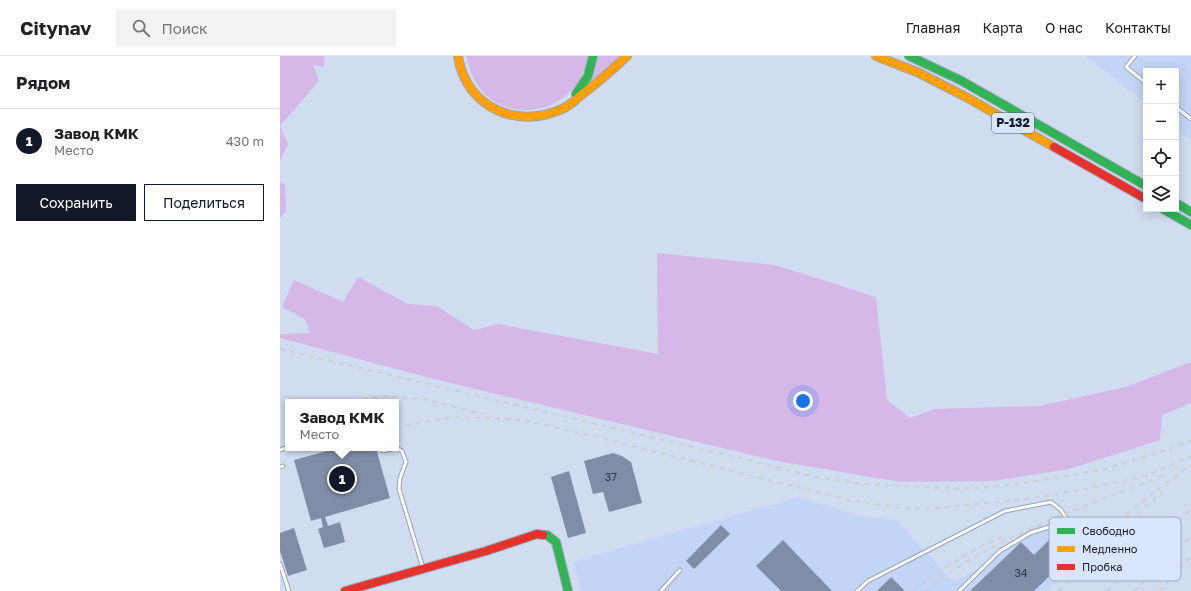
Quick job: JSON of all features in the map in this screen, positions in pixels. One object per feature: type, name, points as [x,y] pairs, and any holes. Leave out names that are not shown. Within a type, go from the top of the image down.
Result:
[{"type":"main road","points":[[458,56],[462,74],[470,88],[482,100],[497,111],[513,116],[531,118],[548,115],[566,107],[627,56]]},
{"type":"main road","points":[[566,107],[586,82],[591,69],[593,56]]},
{"type":"main road","name":"Р-132","points":[[876,56],[917,72],[966,97],[1143,197]]},
{"type":"main road","name":"Р-132","points":[[909,56],[960,80],[1143,184]]},
{"type":"main road","points":[[1179,205],[1191,212]]},
{"type":"main road","points":[[1168,212],[1191,225]]},
{"type":"main road","points":[[345,591],[486,551],[537,534],[547,535],[556,542],[568,591]]},
{"type":"lane","points":[[1135,56],[1126,67],[1143,81]]},
{"type":"lane","points":[[1179,109],[1191,118]]},
{"type":"lane","points":[[399,450],[402,451],[406,462],[400,478],[400,489],[423,568]]},
{"type":"lane","points":[[857,591],[868,581],[1005,511],[1051,502],[1066,517]]},
{"type":"lane","points":[[959,591],[1000,551],[1030,533],[1049,527]]},
{"type":"lane","points":[[280,564],[289,591]]},
{"type":"lane","points":[[661,591],[680,570]]},
{"type":"shaded area","points":[[280,56],[324,56],[324,67],[313,65],[319,81],[280,126]]},
{"type":"shaded area","points":[[466,56],[588,56],[585,70],[578,82],[570,92],[559,101],[534,110],[520,110],[498,104],[485,94],[479,87],[471,72]]},
{"type":"shaded area","points":[[597,56],[620,56],[593,79]]},
{"type":"shaded area","points":[[1086,56],[1191,56],[1191,140],[1179,130],[1179,68],[1143,68],[1143,102]]},
{"type":"shaded area","points":[[280,126],[288,144],[280,161]]},
{"type":"shaded area","points":[[280,181],[285,185],[286,211],[280,218]]},
{"type":"shaded area","points":[[657,253],[775,265],[876,297],[887,400],[910,418],[935,409],[1039,406],[1126,387],[1191,362],[1191,403],[1162,415],[1160,440],[1069,469],[993,481],[900,482],[777,461],[430,378],[280,338],[280,334],[310,333],[306,320],[282,307],[294,280],[343,302],[358,277],[408,304],[437,306],[474,330],[498,324],[658,354]]},
{"type":"shaded area","points":[[798,497],[860,516],[896,520],[955,583],[1027,536],[1049,530],[1049,581],[1056,581],[1046,591],[581,591],[573,562]]},
{"type":"building","points":[[327,451],[377,451],[390,498],[325,517],[328,526],[340,522],[345,542],[324,548],[318,529],[323,527],[321,518],[311,521],[294,460]]},
{"type":"building","points":[[613,453],[622,456],[631,462],[642,503],[609,512],[603,492],[593,494],[584,461]]},
{"type":"building","points":[[569,471],[586,533],[568,538],[551,477]]},
{"type":"building","points":[[721,525],[730,534],[694,569],[686,561]]},
{"type":"building","points":[[294,528],[307,570],[288,576],[280,551],[280,533]]},
{"type":"building","points":[[783,540],[832,591],[781,591],[756,566]]},
{"type":"building","points":[[1049,540],[1049,576],[1034,591],[970,591],[1021,542],[1034,555]]},
{"type":"building","points":[[891,577],[905,591],[877,591]]},
{"type":"railway","points":[[280,349],[820,478],[866,484],[938,488],[983,488],[1024,483],[1106,469],[1178,446],[1191,440]]},
{"type":"railway","points":[[364,399],[385,396],[423,399],[482,414]]},
{"type":"railway","points":[[399,426],[453,417],[495,418],[527,421],[849,500],[909,509],[938,508],[1018,500],[1074,491],[1146,476],[1191,456]]},
{"type":"railway","points":[[1124,517],[1158,489],[1191,465]]},
{"type":"railway","points":[[1057,517],[1156,479],[1165,473]]},
{"type":"railway","points":[[1135,517],[1162,492]]},
{"type":"railway","points":[[1181,518],[1191,508]]},
{"type":"railway","points":[[925,591],[960,566],[988,550],[1049,520]]},
{"type":"railway","points":[[1181,546],[1191,536]]},
{"type":"railway","points":[[913,591],[956,561],[978,548],[1002,537]]},
{"type":"railway","points":[[1181,567],[1191,556]]},
{"type":"railway","points":[[1047,591],[1057,581]]},
{"type":"railway","points":[[1059,591],[1069,581]]},
{"type":"railway","points":[[1107,591],[1117,581]]},
{"type":"railway","points":[[1134,591],[1144,581]]},
{"type":"railway","points":[[1159,591],[1168,581]]},
{"type":"traffic: fast","points":[[576,94],[588,76],[593,56]]},
{"type":"traffic: fast","points":[[909,56],[960,80],[1143,184]]},
{"type":"traffic: fast","points":[[1179,205],[1191,212]]},
{"type":"traffic: fast","points":[[1168,212],[1191,225]]},
{"type":"traffic: fast","points":[[543,535],[547,535],[556,542],[568,591]]},
{"type":"traffic: slow","points":[[458,56],[463,74],[472,90],[484,102],[498,110],[514,115],[531,117],[548,114],[568,106],[627,56]]},
{"type":"traffic: slow","points":[[876,56],[917,72],[966,97],[1054,147]]},
{"type":"traffic: jam","points":[[1054,147],[1143,197]]},
{"type":"traffic: jam","points":[[345,591],[486,551],[537,534],[543,535]]},
{"type":"place","name":"Завод КМК","points":[[342,479]]}]
